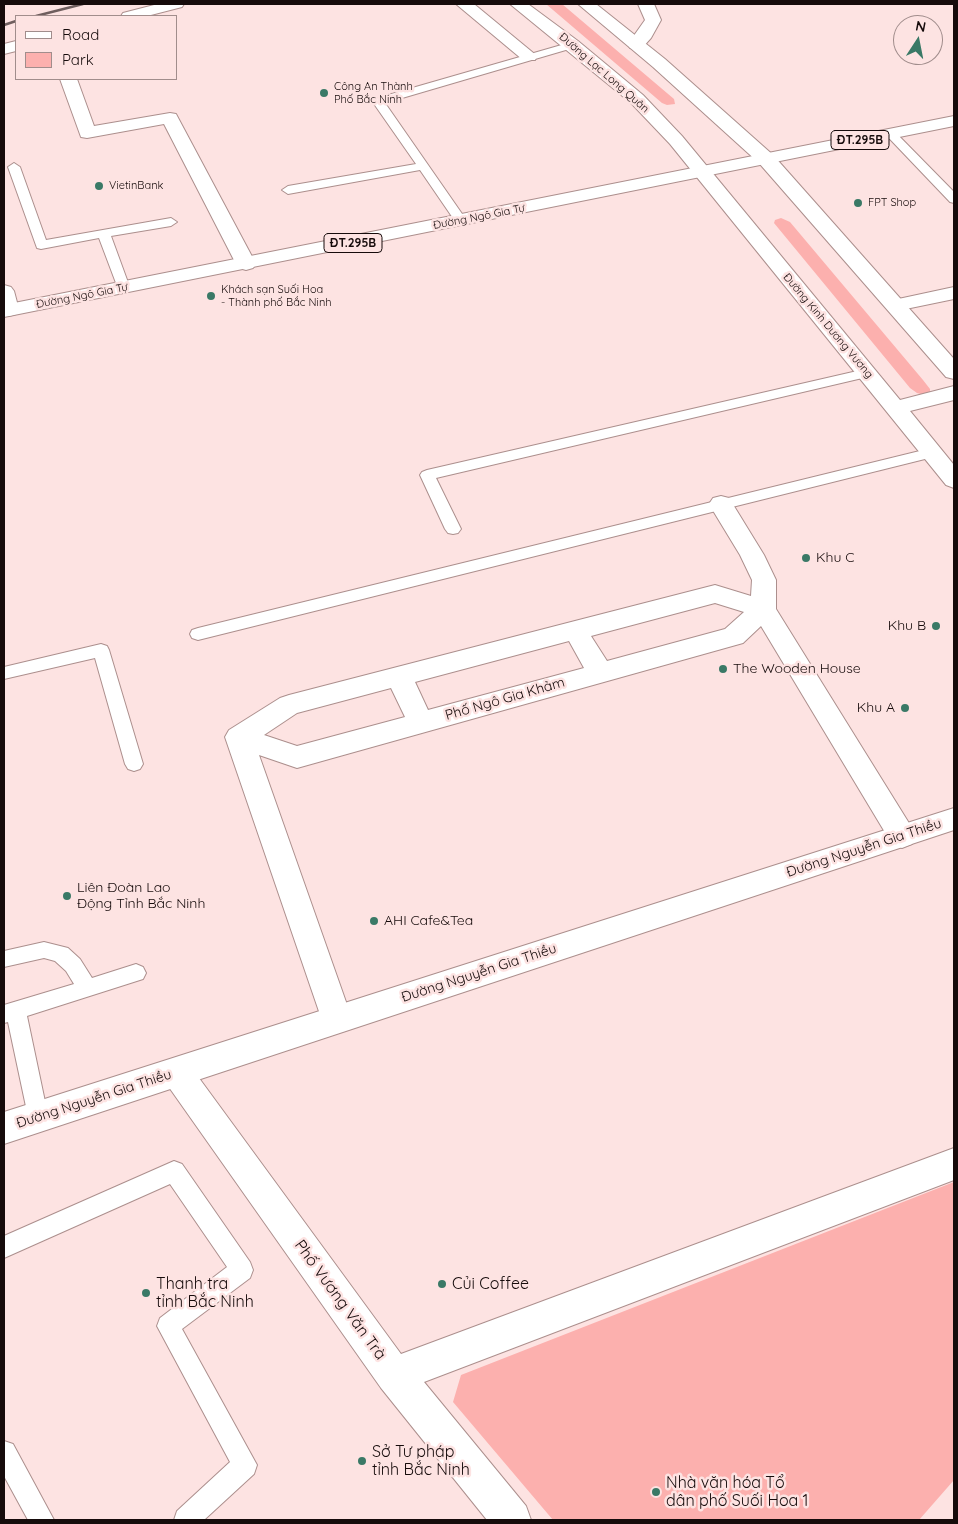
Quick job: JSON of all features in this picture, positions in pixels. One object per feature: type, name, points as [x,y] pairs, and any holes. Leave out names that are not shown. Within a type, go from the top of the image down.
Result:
[{"type":"street","points":[[133,15],[176,4]]},
{"type":"street","points":[[464,4],[529,56]]},
{"type":"street","name":"Đường Lạc Long Quân","points":[[518,4],[572,45],[637,99],[676,140],[702,173]]},
{"type":"street","points":[[586,4],[636,44],[766,159],[954,372]]},
{"type":"street","points":[[636,44],[645,34],[653,20],[646,4]]},
{"type":"street","points":[[69,80],[87,133],[170,118],[246,264]]},
{"type":"street","name":"Đường Ngô Gia Tự","points":[[5,304],[124,288],[954,121]]},
{"type":"street","name":"Đường Kinh Dương Vương","points":[[702,173],[954,480]]},
{"type":"street","points":[[896,305],[954,293]]},
{"type":"street","points":[[896,408],[954,393]]},
{"type":"street","points":[[721,504],[752,555],[764,580],[763,609],[902,836]]},
{"type":"street","points":[[336,1019],[239,737],[289,705],[715,594],[763,609]]},
{"type":"street","name":"Phố Ngô Gia Khảm","points":[[239,737],[297,757],[734,636],[763,609]]},
{"type":"street","points":[[575,630],[600,673]]},
{"type":"street","points":[[399,676],[421,723]]},
{"type":"street","name":"Đường Nguyễn Gia Thiều","points":[[4,1128],[954,819]]},
{"type":"street","name":"Phố Vương Văn Trà","points":[[177,1073],[394,1375],[512,1520]]},
{"type":"street","points":[[394,1375],[954,1164]]},
{"type":"lane","points":[[462,221],[378,101],[572,45]]},
{"type":"lane","points":[[891,134],[954,199]]},
{"type":"lane","points":[[288,190],[424,166]]},
{"type":"lane","points":[[14,167],[41,245],[171,222]]},
{"type":"lane","points":[[104,234],[124,288]]},
{"type":"lane","points":[[453,529],[427,475],[866,373]]},
{"type":"lane","points":[[198,634],[932,453]]},
{"type":"lane","points":[[4,673],[101,650],[134,764]]},
{"type":"lane","points":[[4,959],[44,950],[61,954],[74,965],[88,988]]},
{"type":"lane","points":[[38,1116],[10,1013],[136,973]]},
{"type":"lane","points":[[4,1247],[174,1171],[242,1270],[168,1326],[245,1465],[186,1520]]},
{"type":"lane","points":[[4,1453],[42,1520]]},
{"type":"green space","points":[[546,4],[562,4],[674,99],[675,104],[667,105],[662,103]]},
{"type":"green space","points":[[781,218],[790,222],[923,380],[930,389],[930,393],[924,395],[910,388],[774,223],[775,220]]},
{"type":"green space","points":[[954,1182],[954,1480],[919,1520],[553,1520],[453,1402],[461,1375]]},
{"type":"railway","points":[[40,15],[83,4]]},
{"type":"railway","points":[[4,25],[15,21]]},
{"type":"place","name":"Công An Thành Phố Bắc Ninh","points":[[324,93]]},
{"type":"place","name":"VietinBank","points":[[99,186]]},
{"type":"place","name":"FPT Shop","points":[[858,203]]},
{"type":"place","name":"Khách sạn Suối Hoa - Thành phố Bắc Ninh","points":[[211,296]]},
{"type":"place","name":"Khu C","points":[[806,558]]},
{"type":"place","name":"Khu B","points":[[936,626]]},
{"type":"place","name":"The Wooden House","points":[[723,669]]},
{"type":"place","name":"Khu A","points":[[905,708]]},
{"type":"place","name":"Liên Đoàn Lao Động Tỉnh Bắc Ninh","points":[[67,896]]},
{"type":"place","name":"AHI Cafe&Tea","points":[[374,921]]},
{"type":"place","name":"Củi Coffee","points":[[442,1284]]},
{"type":"place","name":"Thanh tra tỉnh Bắc Ninh","points":[[146,1293]]},
{"type":"place","name":"Sở Tư pháp tỉnh Bắc Ninh","points":[[362,1461]]},
{"type":"place","name":"Nhà văn hóa Tổ dân phố Suối Hoa 1","points":[[656,1492]]}]
